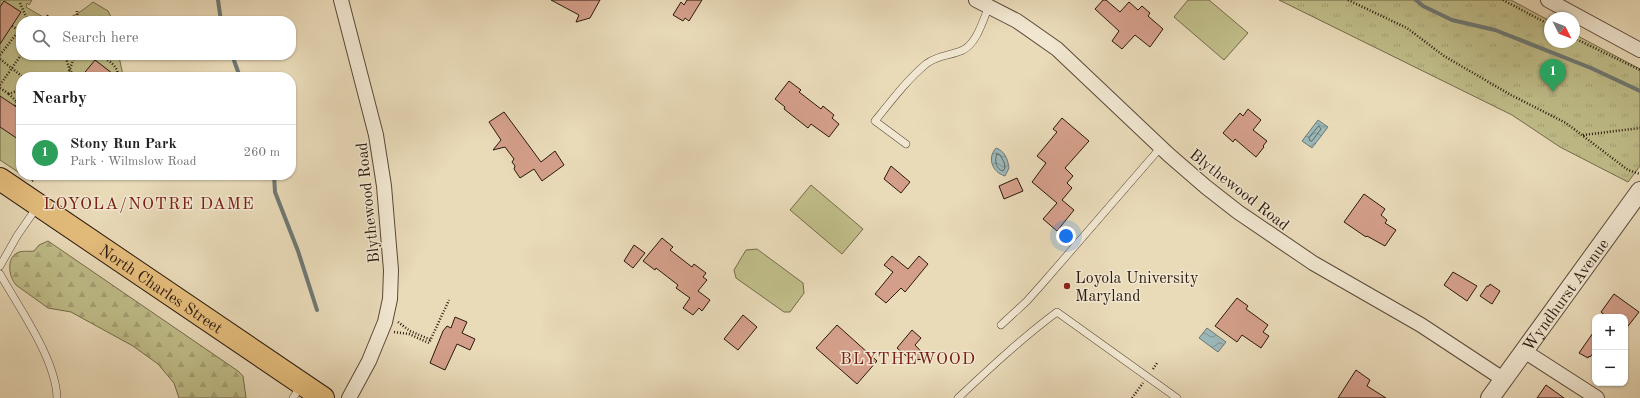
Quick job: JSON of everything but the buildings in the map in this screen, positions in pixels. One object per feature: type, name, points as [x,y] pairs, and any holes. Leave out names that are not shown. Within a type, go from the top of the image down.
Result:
[{"type":"main road","name":"North Charles Street","points":[[0,179],[297,391],[323,398]]},
{"type":"street","name":"Blythewood Road","points":[[341,0],[371,112],[382,168],[391,255],[391,285],[388,312],[382,333],[349,398]]},
{"type":"street","name":"Blythewood Road","points":[[976,0],[1017,21],[1057,49],[1161,147],[1222,200],[1278,240],[1348,284],[1437,335],[1504,379]]},
{"type":"street","points":[[1548,0],[1640,50]]},
{"type":"street","name":"Wyndhurst Avenue","points":[[1490,398],[1640,191]]},
{"type":"street","points":[[1524,351],[1597,398]]},
{"type":"lane","points":[[906,144],[875,120],[905,84],[925,65],[933,59],[963,50],[971,43],[989,6]]},
{"type":"lane","points":[[1000,325],[1027,301],[1161,147]]},
{"type":"lane","points":[[0,266],[17,236],[38,206]]},
{"type":"lane","points":[[0,274],[42,349],[54,380],[57,398]]},
{"type":"lane","points":[[958,398],[1001,358],[1057,312],[1177,398]]},
{"type":"path","points":[[1348,0],[1407,28],[1444,56],[1511,95],[1566,123],[1628,170],[1640,174]]},
{"type":"path","points":[[1503,0],[1544,22]]},
{"type":"path","points":[[20,3],[26,16]]},
{"type":"path","points":[[77,11],[78,16]]},
{"type":"path","points":[[12,26],[16,28]]},
{"type":"path","points":[[0,56],[16,35]]},
{"type":"path","points":[[1580,41],[1640,70]]},
{"type":"path","points":[[0,59],[18,72]]},
{"type":"path","points":[[0,85],[17,60]]},
{"type":"path","points":[[67,60],[70,71]]},
{"type":"path","points":[[70,71],[73,60]]},
{"type":"path","points":[[107,60],[117,68],[118,72]]},
{"type":"path","points":[[0,88],[16,101]]},
{"type":"path","points":[[9,94],[16,92]]},
{"type":"path","points":[[1583,136],[1640,128]]},
{"type":"path","points":[[388,312],[410,332],[431,340],[449,300]]},
{"type":"path","points":[[382,333],[410,332]]},
{"type":"green space","points":[[0,0],[32,0],[29,5],[27,3],[26,7],[41,16],[16,16],[16,60],[120,60],[122,72],[16,72],[16,171],[0,160]]},
{"type":"green space","points":[[1188,0],[1209,0],[1248,33],[1224,60],[1174,17]]},
{"type":"green space","points":[[1279,0],[1511,0],[1544,18],[1544,48],[1580,48],[1580,37],[1640,69],[1640,166],[1628,182],[1560,147],[1512,115]]},
{"type":"green space","points":[[93,2],[108,11],[110,16],[72,16]]},
{"type":"green space","points":[[811,185],[863,229],[842,254],[790,210]]},
{"type":"green space","points":[[48,241],[238,371],[243,376],[246,398],[179,398],[174,383],[158,364],[133,346],[71,312],[48,308],[16,285],[10,273],[11,259],[17,253],[34,251],[39,245]]},
{"type":"green space","points":[[757,249],[803,283],[804,293],[790,312],[784,312],[736,278],[734,270],[746,250]]},
{"type":"water","points":[[1318,120],[1328,127],[1312,148],[1302,141]]},
{"type":"water","points":[[996,148],[1002,151],[1008,162],[1009,168],[1005,176],[997,171],[992,164],[991,160],[993,152]]},
{"type":"water","points":[[1207,328],[1226,342],[1218,352],[1199,338]]},
{"type":"waterway","points":[[218,0],[220,16]]},
{"type":"waterway","points":[[1416,0],[1423,6],[1452,20],[1495,30],[1591,68],[1640,91]]},
{"type":"waterway","points":[[234,60],[238,72]]},
{"type":"waterway","points":[[274,180],[275,192],[298,251],[317,310]]},
{"type":"place","name":"Stony Run Park","points":[[1553,92]]},
{"type":"place","name":"Loyola University Maryland","points":[[1067,286]]},
{"type":"district","name":"LOYOLA/NOTRE DAME","points":[[149,203]]},
{"type":"district","name":"BLYTHEWOOD","points":[[908,358]]}]
